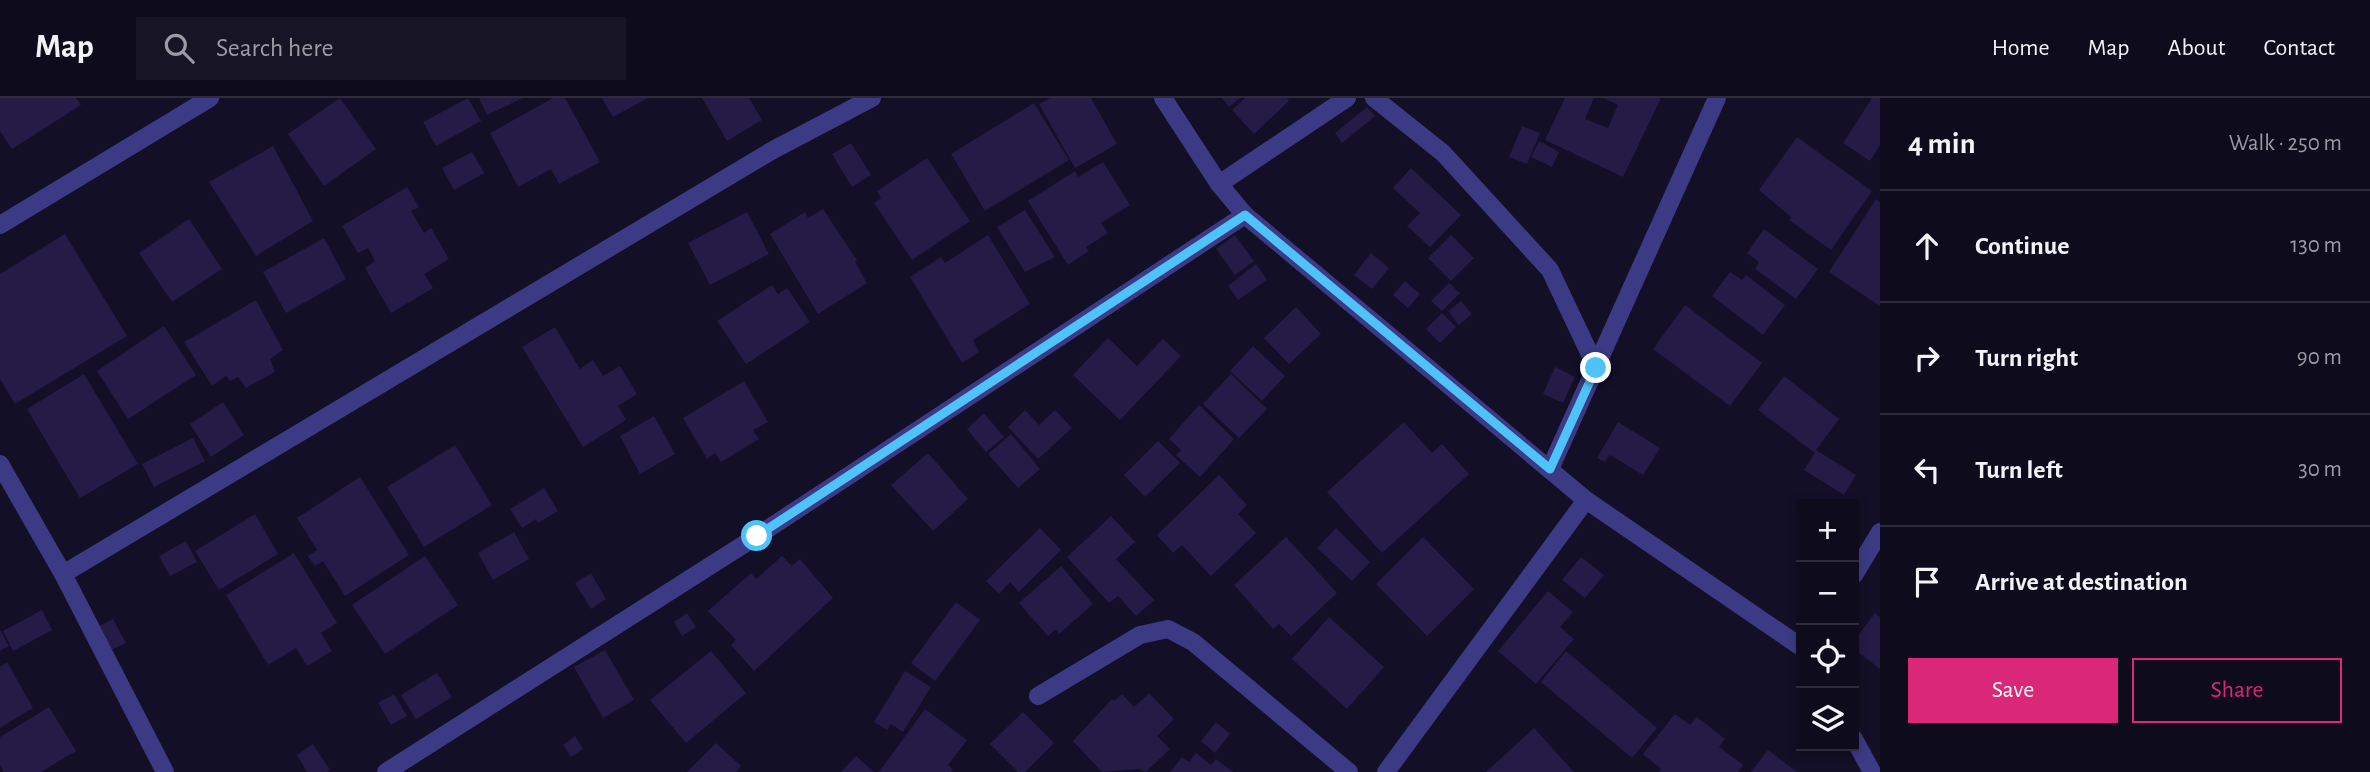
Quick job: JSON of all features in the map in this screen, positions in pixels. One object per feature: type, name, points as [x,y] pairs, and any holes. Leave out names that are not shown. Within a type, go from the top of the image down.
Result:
[{"type":"street","points":[[0,225],[210,98]]},
{"type":"street","points":[[63,574],[762,157],[872,98]]},
{"type":"street","points":[[1163,98],[1220,184],[1245,215],[1586,500],[1796,644]]},
{"type":"street","points":[[1220,184],[1347,98]]},
{"type":"street","points":[[1374,98],[1443,153],[1550,270],[1596,368]]},
{"type":"street","points":[[1550,469],[1717,98]]},
{"type":"street","points":[[386,772],[757,536],[1245,215]]},
{"type":"street","points":[[0,464],[63,574],[165,772]]},
{"type":"street","points":[[1386,772],[1586,500]]},
{"type":"street","points":[[1859,568],[1879,538]]},
{"type":"street","points":[[1038,696],[1140,635],[1168,629],[1193,642],[1349,772]]},
{"type":"street","points":[[1859,748],[1872,772]]},
{"type":"building","points":[[0,98],[76,98],[81,105],[12,149],[0,131]]},
{"type":"building","points":[[340,98],[376,149],[324,186],[288,134]]},
{"type":"building","points":[[468,98],[481,121],[436,146],[423,122]]},
{"type":"building","points":[[479,98],[523,98],[487,115]]},
{"type":"building","points":[[553,98],[565,98],[600,162],[559,184],[551,169],[518,187],[490,133]]},
{"type":"building","points":[[602,98],[648,98],[613,117]]},
{"type":"building","points":[[702,98],[749,98],[762,120],[727,141]]},
{"type":"building","points":[[1050,98],[1091,98],[1117,144],[1075,168],[1039,104]]},
{"type":"building","points":[[1222,98],[1240,98],[1229,107]]},
{"type":"building","points":[[1245,98],[1287,98],[1289,101],[1254,134],[1232,110]]},
{"type":"building","points":[[1565,98],[1594,98],[1585,119],[1608,128],[1618,105],[1603,98],[1661,98],[1623,177],[1545,140]]},
{"type":"building","points":[[1872,98],[1880,98],[1880,145],[1870,161],[1843,143]]},
{"type":"building","points":[[1034,103],[1069,160],[985,211],[951,154]]},
{"type":"building","points":[[1367,107],[1375,116],[1342,143],[1335,133]]},
{"type":"building","points":[[1522,126],[1540,133],[1527,164],[1509,157]]},
{"type":"building","points":[[1797,137],[1872,191],[1831,250],[1789,220],[1791,217],[1759,190]]},
{"type":"building","points":[[1539,141],[1559,152],[1552,167],[1531,157]]},
{"type":"building","points":[[851,143],[871,175],[852,187],[832,154]]},
{"type":"building","points":[[273,146],[313,221],[256,256],[209,182]]},
{"type":"building","points":[[472,152],[484,173],[454,190],[442,168]]},
{"type":"building","points":[[927,158],[970,221],[912,260],[874,203],[881,198],[877,191]]},
{"type":"building","points":[[1103,162],[1130,205],[1101,223],[1108,233],[1086,247],[1089,251],[1068,265],[1028,201],[1075,171],[1078,177]]},
{"type":"building","points":[[1411,168],[1461,215],[1430,247],[1407,226],[1420,213],[1393,188]]},
{"type":"building","points":[[407,187],[419,207],[411,211],[424,233],[431,228],[449,259],[424,274],[433,288],[391,313],[365,268],[375,261],[368,248],[358,253],[342,226]]},
{"type":"building","points":[[1876,199],[1880,202],[1880,306],[1829,272]]},
{"type":"building","points":[[823,209],[857,260],[855,262],[867,283],[818,314],[770,234],[805,212],[808,218]]},
{"type":"building","points":[[1025,210],[1055,257],[1025,272],[997,227]]},
{"type":"building","points":[[747,212],[769,254],[710,285],[688,243]]},
{"type":"building","points":[[189,219],[222,269],[172,302],[139,253]]},
{"type":"building","points":[[1764,229],[1818,269],[1796,299],[1755,269],[1759,262],[1747,253]]},
{"type":"building","points":[[65,234],[127,336],[15,404],[0,379],[0,274]]},
{"type":"building","points":[[988,235],[1030,304],[973,340],[979,352],[962,363],[910,277],[941,257],[945,263]]},
{"type":"building","points":[[1235,235],[1254,261],[1235,275],[1216,249]]},
{"type":"building","points":[[1451,235],[1474,258],[1451,281],[1428,258]]},
{"type":"building","points":[[324,238],[346,279],[286,313],[263,272]]},
{"type":"building","points":[[1371,253],[1389,268],[1372,289],[1354,275]]},
{"type":"building","points":[[1256,264],[1267,280],[1238,300],[1228,286]]},
{"type":"building","points":[[1730,272],[1742,280],[1746,275],[1785,305],[1763,335],[1712,296]]},
{"type":"building","points":[[1405,281],[1420,294],[1408,308],[1393,295]]},
{"type":"building","points":[[1449,283],[1460,293],[1442,311],[1431,301]]},
{"type":"building","points":[[772,285],[778,294],[787,288],[810,322],[746,364],[717,321]]},
{"type":"building","points":[[256,300],[283,350],[270,359],[275,372],[246,388],[238,377],[230,381],[226,376],[212,386],[184,342]]},
{"type":"building","points":[[1461,301],[1472,314],[1459,325],[1448,311]]},
{"type":"building","points":[[1685,305],[1762,363],[1730,406],[1653,349]]},
{"type":"building","points":[[1296,307],[1321,334],[1289,364],[1264,338]]},
{"type":"building","points":[[1442,313],[1456,327],[1440,343],[1426,329]]},
{"type":"building","points":[[164,326],[196,375],[128,419],[97,371]]},
{"type":"building","points":[[555,327],[580,369],[593,360],[603,376],[620,366],[637,394],[618,406],[626,420],[583,447],[522,347]]},
{"type":"building","points":[[1108,338],[1137,366],[1163,339],[1181,356],[1120,420],[1073,375]]},
{"type":"building","points":[[1253,346],[1285,376],[1262,401],[1230,371]]},
{"type":"building","points":[[1555,367],[1575,377],[1563,403],[1543,394]]},
{"type":"building","points":[[84,374],[138,464],[80,498],[27,409]]},
{"type":"building","points":[[1231,374],[1267,409],[1239,438],[1203,404]]},
{"type":"building","points":[[1784,376],[1839,419],[1816,450],[1856,475],[1844,495],[1804,470],[1815,453],[1758,410]]},
{"type":"building","points":[[744,381],[768,422],[753,430],[759,439],[721,462],[715,453],[707,459],[683,418]]},
{"type":"building","points":[[223,402],[244,435],[211,457],[190,424]]},
{"type":"building","points":[[1199,405],[1234,439],[1200,477],[1176,455],[1181,450],[1169,439]]},
{"type":"building","points":[[1025,410],[1039,425],[1055,410],[1072,428],[1038,459],[1008,427]]},
{"type":"building","points":[[984,413],[1004,437],[986,452],[967,429]]},
{"type":"building","points":[[654,416],[675,454],[640,474],[620,436]]},
{"type":"building","points":[[1404,422],[1432,453],[1442,444],[1469,474],[1382,553],[1327,492]]},
{"type":"building","points":[[1618,422],[1660,448],[1643,475],[1610,455],[1605,462],[1597,458]]},
{"type":"building","points":[[1011,434],[1040,469],[1018,488],[988,454]]},
{"type":"building","points":[[193,438],[205,461],[154,487],[142,464]]},
{"type":"building","points":[[1158,441],[1180,463],[1145,497],[1124,475]]},
{"type":"building","points":[[455,445],[492,505],[424,547],[387,487]]},
{"type":"building","points":[[928,453],[968,499],[933,531],[891,485]]},
{"type":"building","points":[[1219,475],[1247,505],[1238,514],[1256,533],[1211,576],[1182,545],[1173,553],[1157,535]]},
{"type":"building","points":[[360,477],[409,555],[345,596],[323,561],[315,566],[308,556],[317,550],[297,518]]},
{"type":"building","points":[[544,488],[558,511],[538,523],[536,519],[522,528],[510,509]]},
{"type":"building","points":[[255,514],[278,554],[219,590],[195,551]]},
{"type":"building","points":[[1111,516],[1135,542],[1116,559],[1154,600],[1136,616],[1118,596],[1109,603],[1067,557]]},
{"type":"building","points":[[1040,528],[1061,550],[1019,592],[1010,582],[999,594],[986,581]]},
{"type":"building","points":[[1336,528],[1370,562],[1352,581],[1317,548]]},
{"type":"building","points":[[514,532],[529,559],[493,580],[478,553]]},
{"type":"building","points":[[1286,537],[1337,593],[1291,636],[1279,624],[1273,629],[1234,585]]},
{"type":"building","points":[[1423,537],[1474,589],[1427,636],[1376,584]]},
{"type":"building","points":[[186,541],[197,562],[170,576],[159,556]]},
{"type":"building","points":[[294,553],[337,623],[321,633],[332,651],[307,666],[296,648],[268,665],[226,595]]},
{"type":"building","points":[[425,556],[458,605],[385,654],[352,605]]},
{"type":"building","points":[[782,556],[792,566],[800,559],[833,598],[754,671],[731,645],[736,640],[708,611],[751,573],[756,579]]},
{"type":"building","points":[[1581,557],[1604,575],[1585,598],[1562,580]]},
{"type":"building","points":[[1061,566],[1093,604],[1059,634],[1056,629],[1048,636],[1019,603]]},
{"type":"building","points":[[591,573],[606,599],[591,609],[575,583]]},
{"type":"building","points":[[1548,591],[1573,612],[1560,627],[1574,639],[1536,684],[1498,651]]},
{"type":"building","points":[[956,602],[980,620],[935,681],[911,663]]},
{"type":"building","points":[[42,610],[52,630],[13,651],[3,631]]},
{"type":"building","points":[[687,613],[696,627],[682,636],[674,622]]},
{"type":"building","points":[[1875,613],[1880,617],[1880,669],[1859,653],[1859,634]]},
{"type":"building","points":[[1329,617],[1384,667],[1347,709],[1292,659]]},
{"type":"building","points":[[113,619],[126,643],[111,650],[99,626]]},
{"type":"building","points":[[0,630],[9,646],[0,651]]},
{"type":"building","points":[[605,650],[634,700],[603,718],[574,667]]},
{"type":"building","points":[[711,651],[746,693],[686,743],[650,700]]},
{"type":"building","points":[[1566,651],[1657,728],[1632,758],[1541,682]]},
{"type":"building","points":[[7,662],[33,708],[0,728],[0,667]]},
{"type":"building","points":[[905,671],[931,687],[903,732],[891,724],[887,730],[874,722]]},
{"type":"building","points":[[437,673],[452,697],[416,719],[401,695]]},
{"type":"building","points":[[1149,693],[1174,719],[1157,736],[1170,749],[1146,772],[1139,769],[1102,772],[1073,741],[1112,699],[1114,701],[1122,694],[1134,707]]},
{"type":"building","points":[[394,694],[407,716],[391,725],[378,703]]},
{"type":"building","points":[[49,707],[76,751],[41,772],[4,772],[0,765],[0,737]]},
{"type":"building","points":[[925,709],[967,740],[948,765],[953,769],[951,772],[879,772]]},
{"type":"building","points":[[1023,712],[1054,743],[1025,772],[1018,772],[990,744]]},
{"type":"building","points":[[1675,714],[1690,725],[1697,717],[1725,739],[1719,747],[1743,765],[1738,772],[1659,772],[1661,769],[1643,754]]},
{"type":"building","points":[[1216,722],[1230,734],[1215,753],[1201,741]]},
{"type":"building","points":[[1534,728],[1574,772],[1486,772]]},
{"type":"building","points":[[575,736],[583,749],[571,757],[563,745]]},
{"type":"building","points":[[716,743],[741,766],[736,772],[687,772]]},
{"type":"building","points":[[313,744],[330,770],[327,772],[307,772],[297,755]]},
{"type":"building","points":[[1768,750],[1797,772],[1751,772]]},
{"type":"building","points":[[1196,753],[1211,765],[1216,759],[1233,772],[1170,772],[1182,757],[1189,762]]},
{"type":"building","points":[[856,756],[874,772],[841,772]]},
{"type":"route","points":[[757,536],[1245,215],[1550,469],[1596,368]]}]
